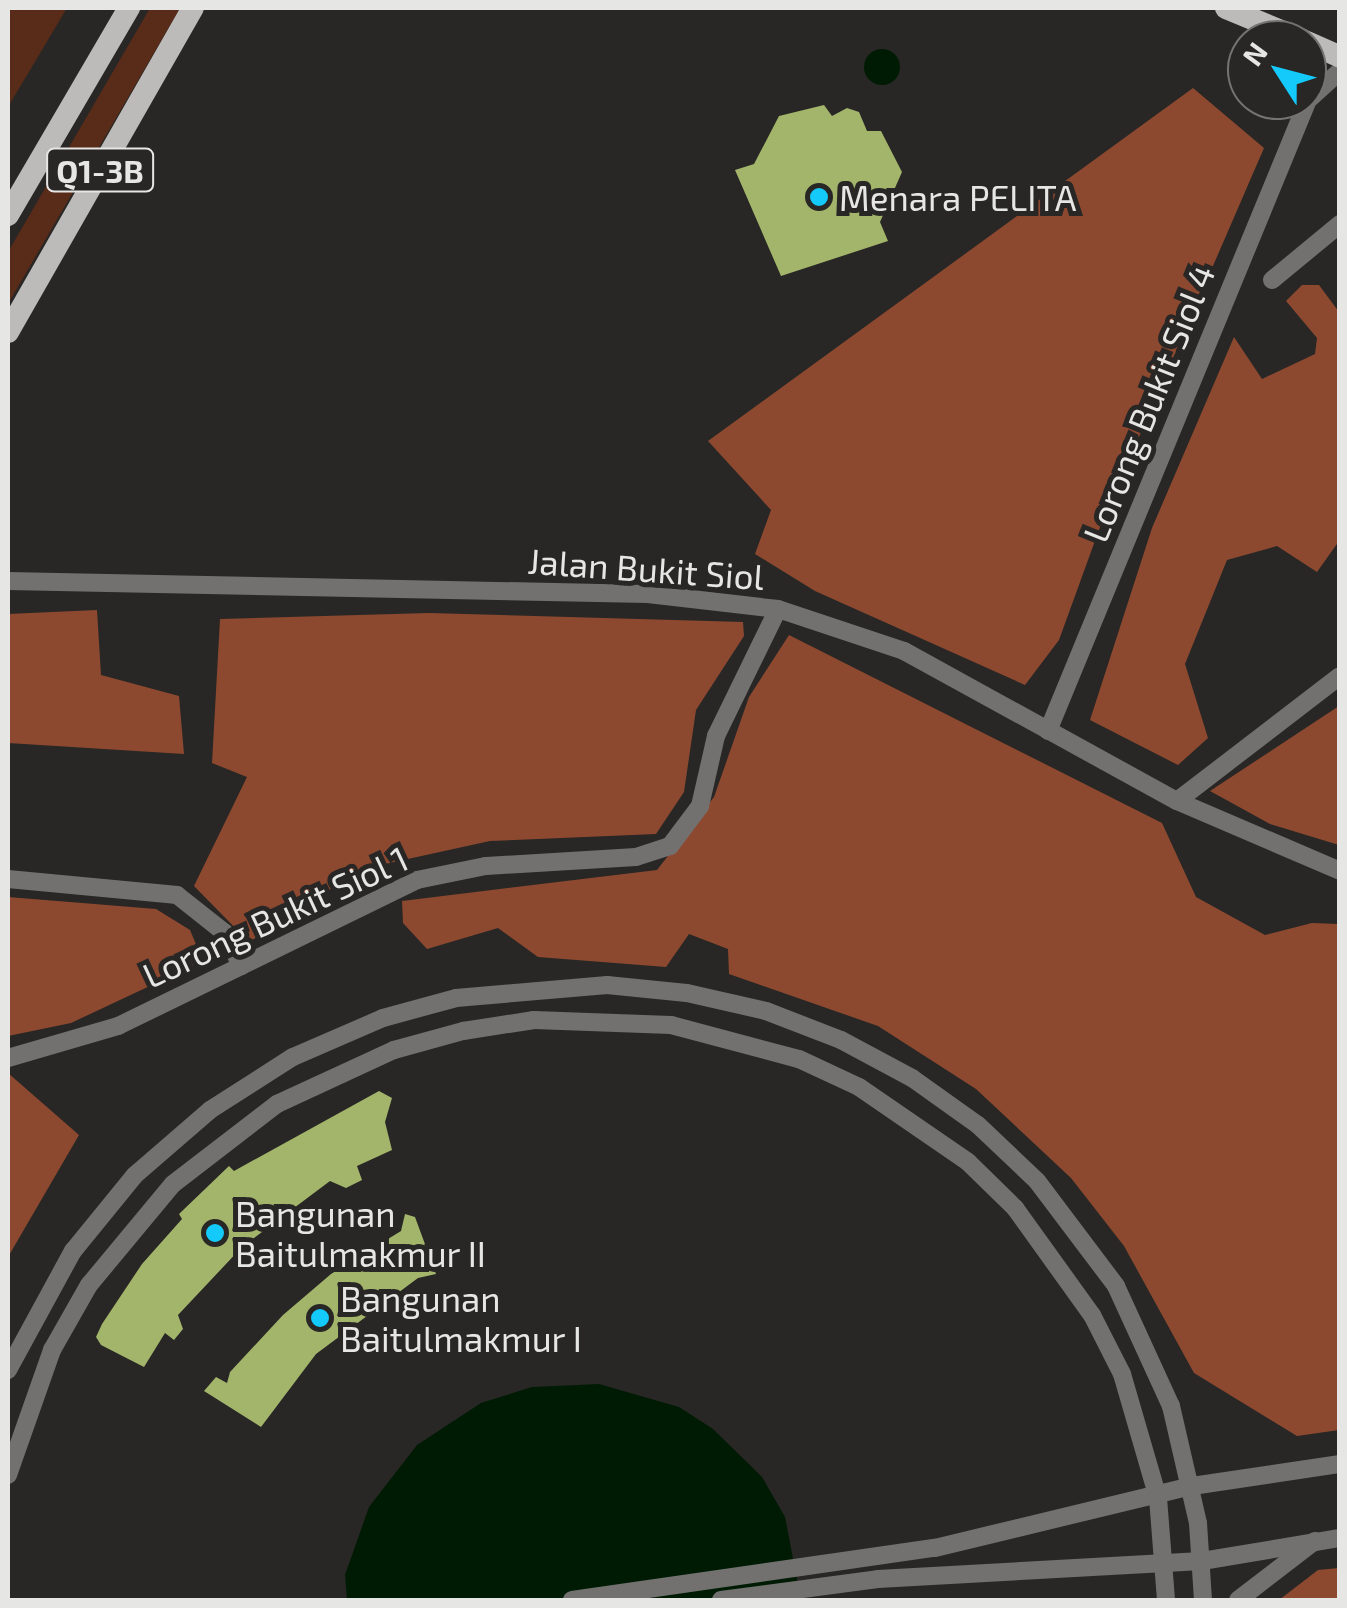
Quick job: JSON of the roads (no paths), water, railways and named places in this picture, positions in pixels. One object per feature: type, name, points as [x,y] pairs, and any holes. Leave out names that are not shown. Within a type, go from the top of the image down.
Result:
[{"type":"main road","points":[[8,215],[129,8]]},
{"type":"main road","name":"Q1-3B","points":[[8,332],[193,8]]},
{"type":"main road","points":[[1226,8],[1252,20]]},
{"type":"street","name":"Lorong Bukit Siol 4","points":[[1048,731],[1300,120]]},
{"type":"street","points":[[1272,280],[1340,224]]},
{"type":"street","name":"Jalan Bukit Siol","points":[[8,581],[648,594],[778,609],[904,650],[1177,801],[1340,871]]},
{"type":"street","name":"Lorong Bukit Siol 1","points":[[8,1058],[118,1026],[417,880],[486,866],[636,857],[670,846],[700,806],[723,719],[778,609]]},
{"type":"street","points":[[1177,801],[1340,676]]},
{"type":"street","points":[[8,879],[177,895],[225,933],[241,966]]},
{"type":"street","points":[[8,1370],[72,1251],[136,1175],[210,1110],[293,1057],[383,1018],[456,998],[531,987],[623,986],[766,1012],[841,1040],[912,1078],[978,1126],[1037,1181],[1116,1286],[1171,1406],[1192,1486],[1203,1600]]},
{"type":"street","points":[[8,1475],[52,1350],[89,1286],[128,1232],[223,1142],[277,1104],[394,1050],[534,1020],[605,1019],[671,1025],[799,1059],[873,1096],[968,1162],[1015,1208],[1092,1315],[1138,1420],[1158,1498],[1167,1562],[1166,1600]]},
{"type":"street","points":[[572,1600],[874,1556],[1158,1498],[1192,1486],[1340,1464]]},
{"type":"street","points":[[721,1600],[878,1579],[1202,1561],[1340,1538]]},
{"type":"street","points":[[1238,1600],[1295,1562],[1315,1540]]},
{"type":"place","name":"Menara PELITA","points":[[819,197]]},
{"type":"place","name":"Bangunan Baitulmakmur II","points":[[215,1233]]},
{"type":"place","name":"Bangunan Baitulmakmur I","points":[[320,1318]]}]
